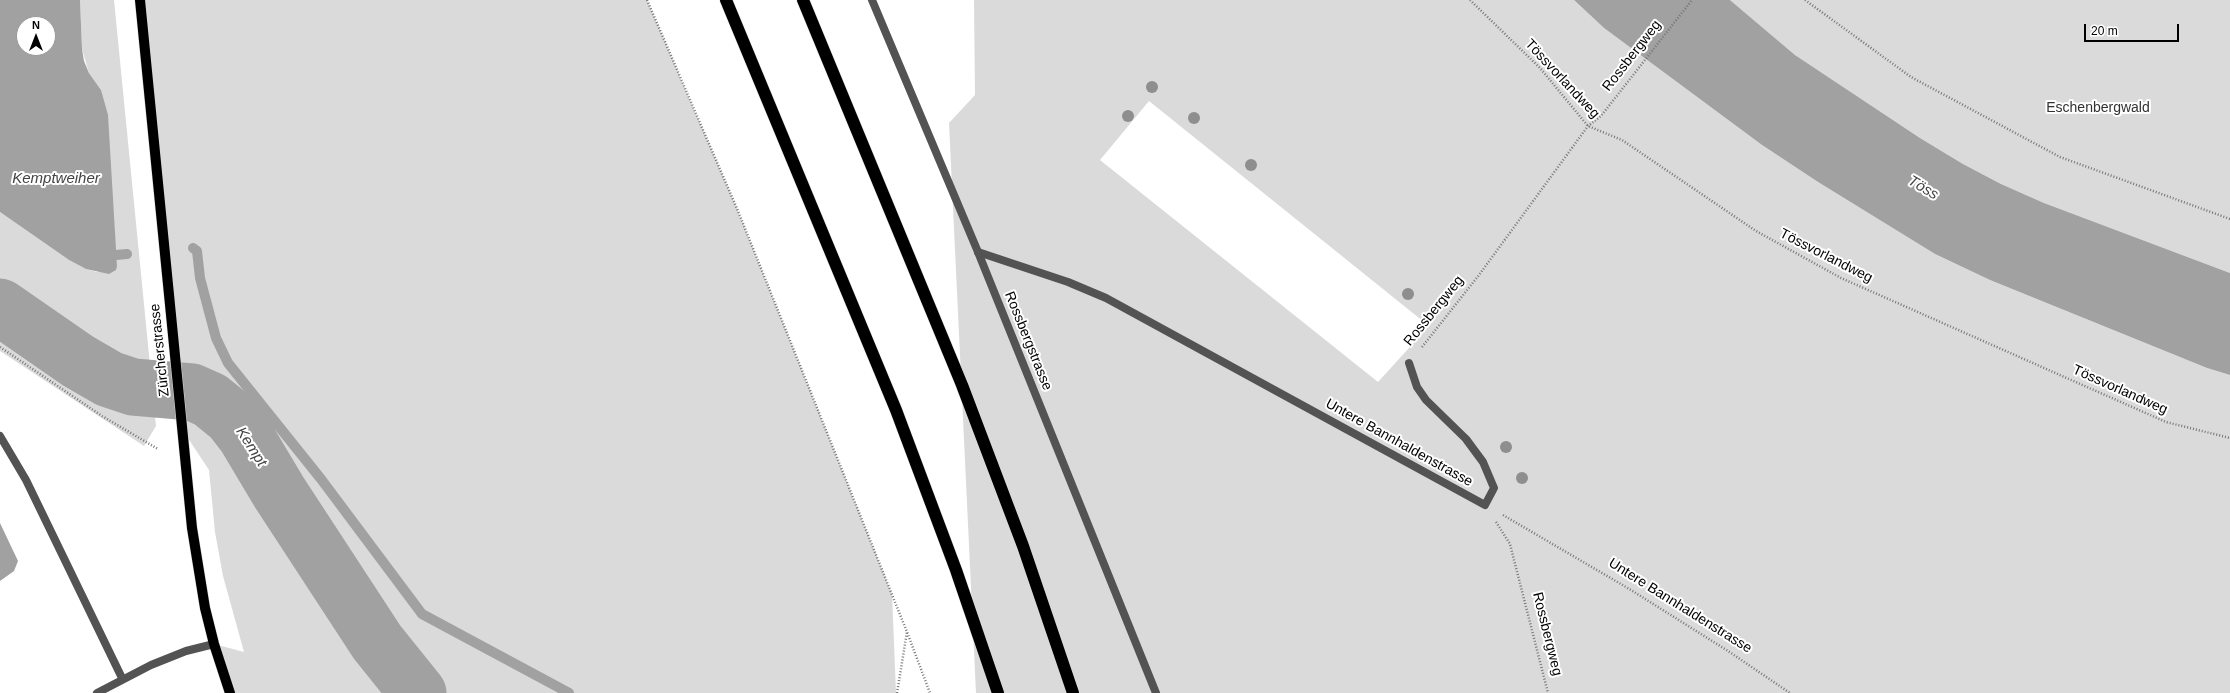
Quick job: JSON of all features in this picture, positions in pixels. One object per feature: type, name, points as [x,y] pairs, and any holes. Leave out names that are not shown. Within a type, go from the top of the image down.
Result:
[{"type":"highway","points":[[726,0],[896,410],[956,570],[998,693]]},
{"type":"highway","points":[[803,0],[962,385],[1023,546],[1073,693]]},
{"type":"main road","name":"Zürcherstrasse","points":[[140,0],[174,354],[195,550],[214,644],[230,693]]},
{"type":"street","name":"Rossbergstrasse","points":[[872,0],[978,252],[1156,693]]},
{"type":"street","name":"Untere Bannhaldenstrasse","points":[[978,252],[1068,282],[1106,298],[1485,505]]},
{"type":"street","name":"Rossbergweg","points":[[1409,363],[1414,379],[1426,400],[1466,439],[1483,462],[1494,488],[1485,505]]},
{"type":"street","points":[[0,436],[26,480],[122,678]]},
{"type":"street","points":[[97,693],[122,678],[186,651],[214,644]]},
{"type":"path","points":[[647,0],[738,211],[908,632],[930,693]]},
{"type":"path","name":"Tössvorlandweg","points":[[1470,0],[1540,68],[1588,126],[1622,140],[1756,231],[1840,278],[2166,422],[2230,438]]},
{"type":"path","name":"Rossbergweg","points":[[1409,363],[1480,275],[1588,126],[1601,116],[1692,0]]},
{"type":"path","points":[[1805,0],[1911,77],[2060,157],[2230,219]]},
{"type":"path","points":[[0,347],[102,416],[158,449]]},
{"type":"path","name":"Rossbergweg","points":[[1485,505],[1510,544],[1548,693]]},
{"type":"path","name":"Untere Bannhaldenstrasse","points":[[1485,505],[1638,594],[1728,651],[1790,693]]},
{"type":"path","points":[[897,693],[908,632]]},
{"type":"green space","points":[[80,0],[114,0],[156,426],[144,446],[0,351],[0,212],[69,260],[86,269],[97,272],[117,266],[101,90],[89,73],[82,49]]},
{"type":"green space","points":[[140,0],[647,0],[738,211],[892,594],[896,693],[230,693],[214,644],[244,652],[223,576],[215,532],[209,470],[182,429]]},
{"type":"green space","points":[[974,0],[1574,0],[1604,28],[1762,145],[1818,182],[1935,254],[1990,280],[2207,368],[2230,375],[2230,693],[976,693],[949,123],[975,95]],"holes":[[[1149,101],[1429,326],[1378,382],[1100,160]]]},
{"type":"green space","name":"Eschenbergwald","points":[[1730,0],[2230,0],[2230,273],[2044,203],[2001,184],[1963,164],[1920,138],[1795,55]]},
{"type":"water","name":"Kemptweiher","points":[[0,0],[80,0],[82,49],[84,61],[89,73],[101,90],[108,115],[117,266],[116,270],[109,274],[86,269],[69,260],[0,212]]},
{"type":"water","name":"Töss","points":[[1574,0],[1730,0],[1795,55],[1920,138],[1963,164],[2001,184],[2044,203],[2230,273],[2230,375],[2207,368],[1990,280],[1935,254],[1818,182],[1762,145],[1604,28]]},
{"type":"water","points":[[0,523],[18,561],[14,571],[0,581]]},
{"type":"waterway","points":[[193,248],[197,251],[200,278],[216,338],[228,363],[321,479],[422,614],[569,693]]},
{"type":"waterway","points":[[116,255],[127,254]]},
{"type":"waterway","name":"Kempt","points":[[0,307],[78,361],[109,379],[133,387],[192,392],[210,400],[231,417],[245,435],[279,492],[377,642],[418,693]]}]
